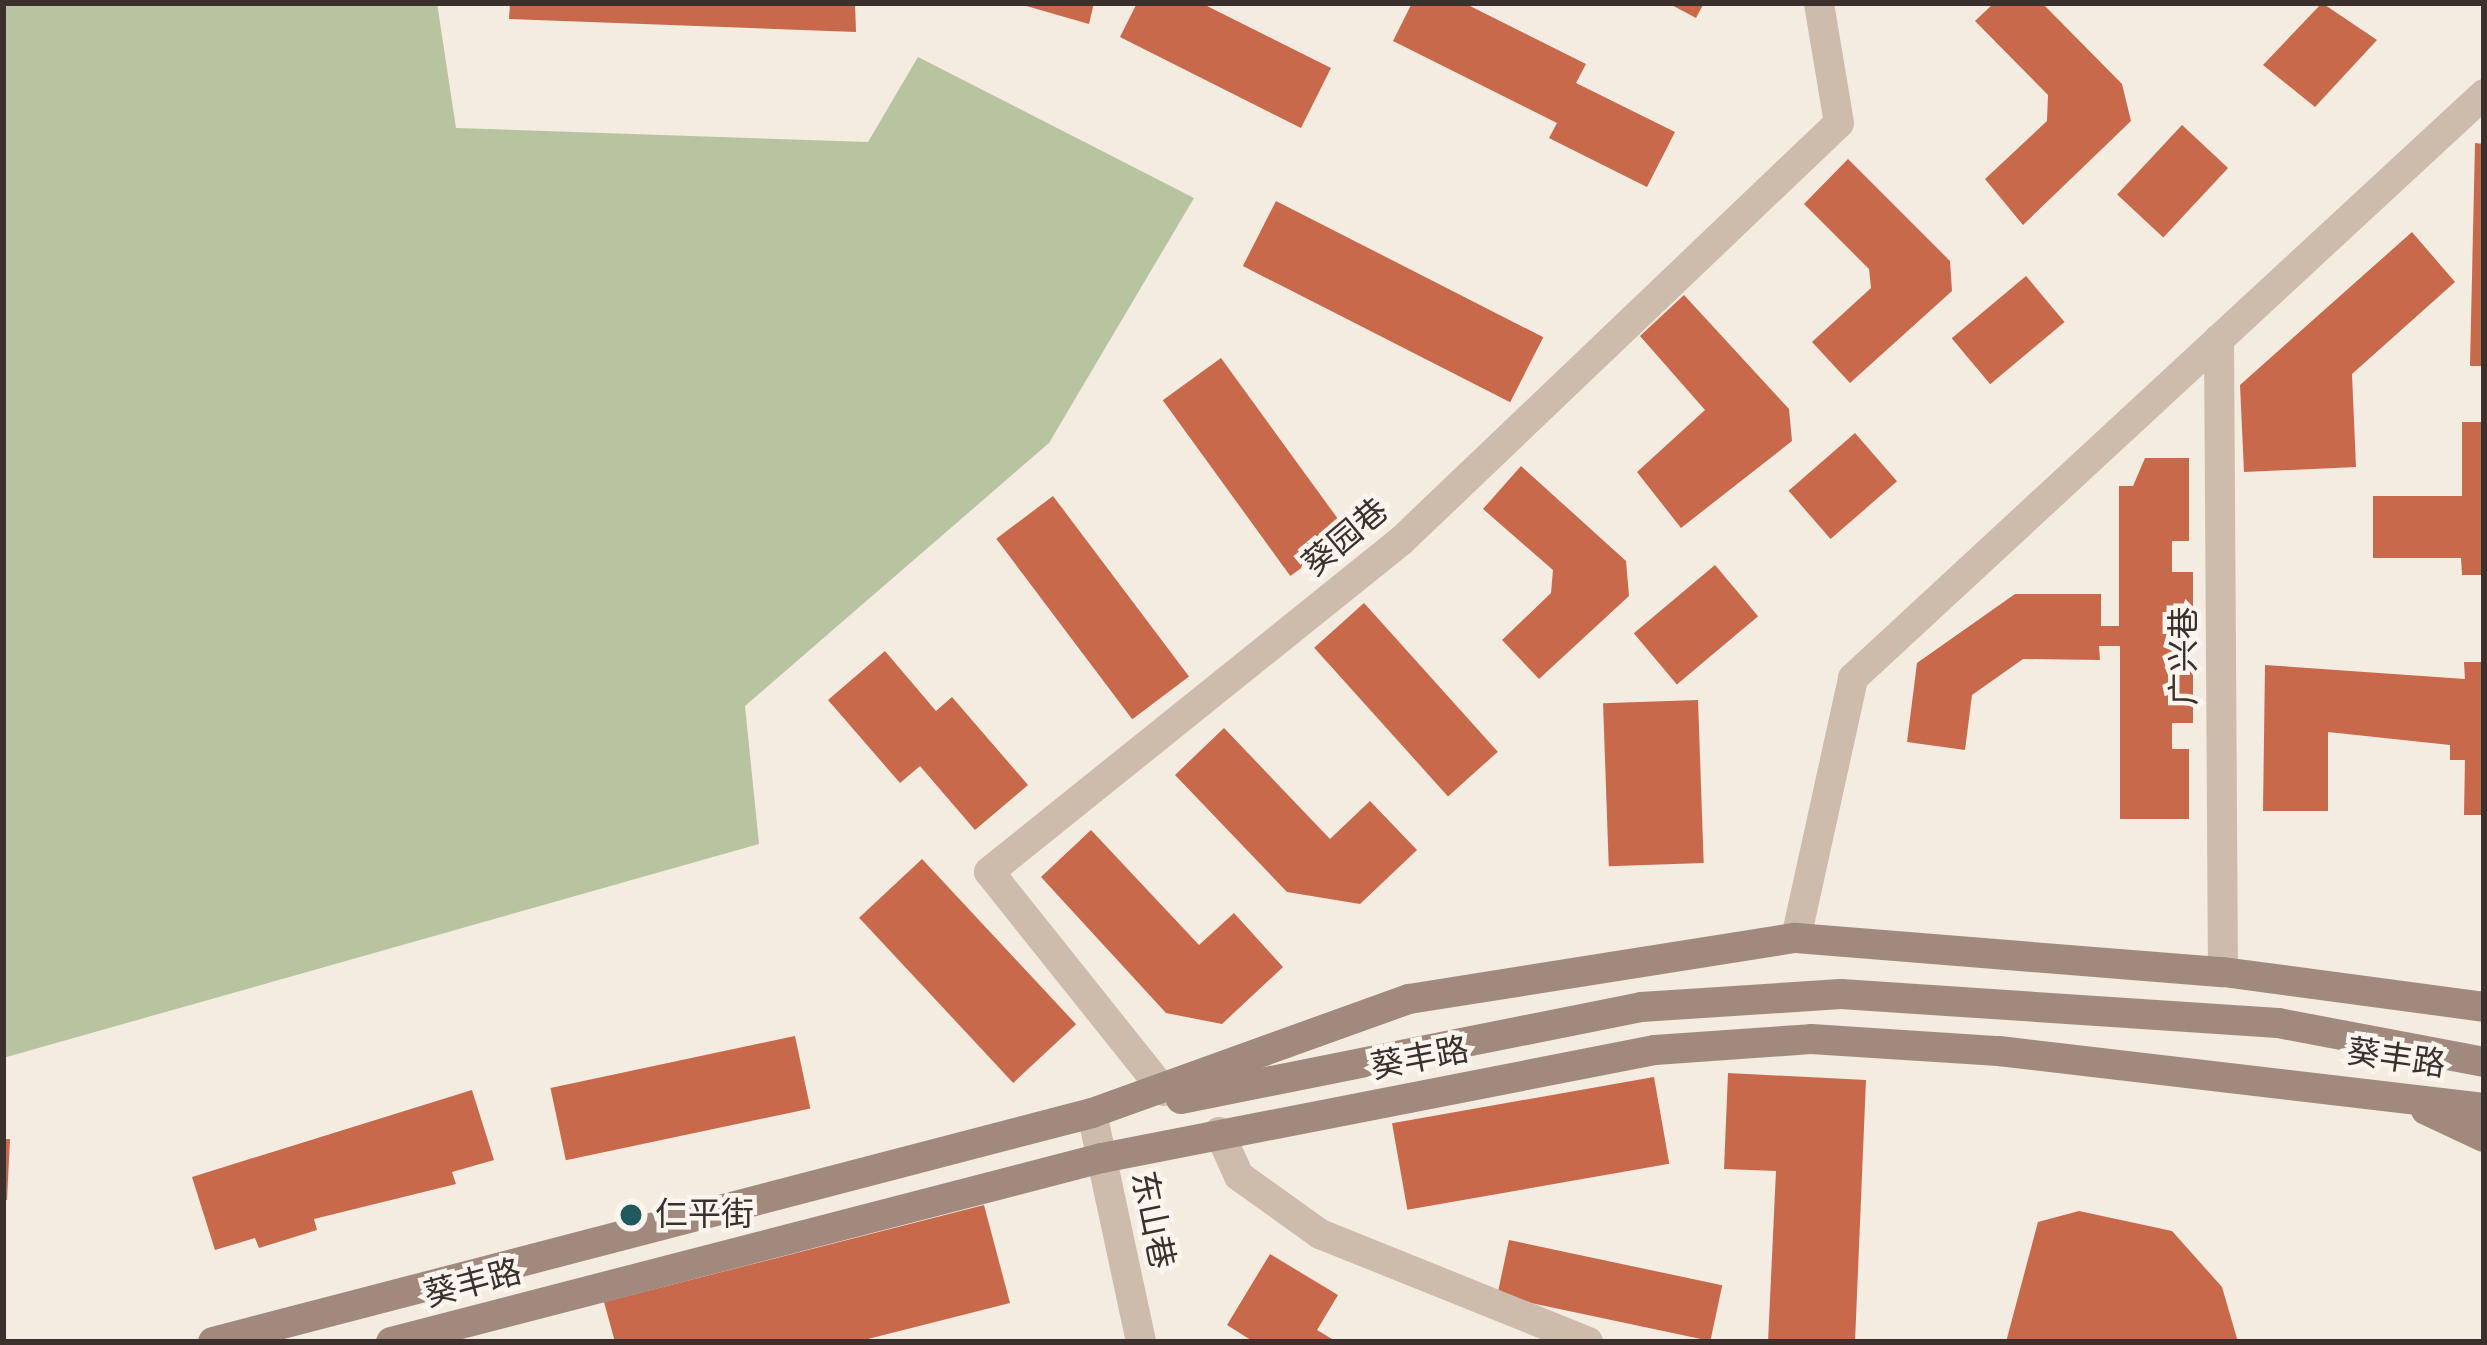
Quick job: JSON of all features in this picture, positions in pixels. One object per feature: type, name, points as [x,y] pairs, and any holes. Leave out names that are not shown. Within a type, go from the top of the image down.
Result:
[{"type":"main road","name":"葵丰路","points":[[213,1342],[1093,1113],[1409,999],[1796,938],[2223,972],[2476,998]]},
{"type":"main road","points":[[1093,1113],[1276,1084],[1464,1040],[1641,1007],[1841,994],[2278,1023],[2484,1062]]},
{"type":"main road","name":"葵丰路","points":[[391,1342],[1102,1157],[1655,1050],[1811,1039],[2387,1092],[2484,1108]]},
{"type":"main road","points":[[1102,1157],[1276,1084]]},
{"type":"main road","points":[[2387,1092],[2484,1137]]},
{"type":"street","name":"葵园巷","points":[[1164,1091],[989,872],[1401,542],[1839,123],[1819,3]]},
{"type":"street","points":[[1796,938],[1853,678],[2484,94]]},
{"type":"street","name":"广兴巷","points":[[2219,339],[2223,972]]},
{"type":"street","name":"东山巷","points":[[1093,1113],[1141,1342]]},
{"type":"street","points":[[1219,1132],[1239,1176],[1320,1234],[1588,1342]]},
{"type":"green space","points":[[3,3],[437,3],[456,128],[868,142],[918,57],[1194,198],[1049,443],[745,706],[759,844],[3,1058]]},
{"type":"building","points":[[510,3],[855,3],[856,32],[509,19]]},
{"type":"building","points":[[1016,3],[1094,3],[1089,24]]},
{"type":"building","points":[[1137,3],[1201,3],[1331,68],[1301,128],[1120,37]]},
{"type":"building","points":[[1412,3],[1464,3],[1586,64],[1576,83],[1675,132],[1647,187],[1549,138],[1557,123],[1393,41]]},
{"type":"building","points":[[1668,3],[1704,3],[1696,18]]},
{"type":"building","points":[[1994,3],[2042,3],[2122,84],[2131,121],[2023,225],[1985,179],[2047,121],[2048,95],[1975,21]]},
{"type":"building","points":[[2322,3],[2377,40],[2315,107],[2263,65]]},
{"type":"building","points":[[2182,125],[2228,168],[2163,237],[2117,194]]},
{"type":"building","points":[[2475,143],[2484,144],[2484,366],[2470,366]]},
{"type":"building","points":[[1848,159],[1950,261],[1952,291],[1850,383],[1812,342],[1871,288],[1869,269],[1804,204]]},
{"type":"building","points":[[1276,201],[1543,337],[1510,402],[1243,266]]},
{"type":"building","points":[[2412,232],[2455,282],[2352,374],[2356,467],[2244,472],[2240,385]]},
{"type":"building","points":[[2026,276],[2065,322],[1990,384],[1952,338]]},
{"type":"building","points":[[1684,295],[1789,409],[1792,441],[1681,528],[1637,472],[1705,410],[1640,336]]},
{"type":"building","points":[[1221,358],[1349,534],[1290,576],[1163,400]]},
{"type":"building","points":[[2462,422],[2484,422],[2484,575],[2462,575],[2461,558],[2373,558],[2373,496],[2462,496]]},
{"type":"building","points":[[1855,433],[1897,481],[1831,539],[1789,491]]},
{"type":"building","points":[[2145,458],[2189,458],[2189,541],[2172,541],[2172,572],[2193,572],[2193,630],[2173,631],[2173,662],[2193,662],[2193,723],[2172,723],[2172,749],[2189,749],[2189,819],[2120,819],[2120,646],[2099,646],[2100,660],[2023,659],[1972,695],[1965,750],[1907,742],[1917,663],[2015,594],[2101,594],[2101,626],[2119,626],[2119,486],[2133,486]]},
{"type":"building","points":[[1521,466],[1626,561],[1629,596],[1539,679],[1502,640],[1551,593],[1553,570],[1483,509]]},
{"type":"building","points":[[1053,496],[1189,676],[1132,719],[996,539]]},
{"type":"building","points":[[1715,565],[1758,616],[1677,684],[1634,633]]},
{"type":"building","points":[[1364,603],[1498,752],[1448,796],[1314,648]]},
{"type":"building","points":[[885,651],[936,711],[952,697],[1028,785],[975,830],[920,766],[900,783],[828,700]]},
{"type":"building","points":[[2464,662],[2484,662],[2484,815],[2464,815],[2465,760],[2450,760],[2450,745],[2328,732],[2328,811],[2263,811],[2265,665],[2465,679]]},
{"type":"building","points":[[1698,700],[1704,863],[1609,866],[1603,703]]},
{"type":"building","points":[[1224,728],[1330,839],[1370,801],[1417,850],[1360,904],[1287,892],[1175,775]]},
{"type":"building","points":[[1091,830],[1199,945],[1234,913],[1283,967],[1222,1024],[1166,1013],[1041,877]]},
{"type":"building","points":[[922,859],[1076,1024],[1013,1083],[859,918]]},
{"type":"building","points":[[795,1036],[810,1108],[566,1160],[550,1088]]},
{"type":"building","points":[[1728,1073],[1866,1080],[1855,1342],[1768,1342],[1776,1171],[1724,1169]]},
{"type":"building","points":[[1654,1077],[1669,1164],[1407,1210],[1392,1123]]},
{"type":"building","points":[[472,1090],[494,1160],[452,1172],[456,1184],[314,1219],[317,1230],[259,1248],[255,1238],[215,1250],[192,1177]]},
{"type":"building","points":[[3,1139],[10,1139],[7,1200],[3,1200]]},
{"type":"building","points":[[984,1205],[1010,1303],[856,1342],[615,1342],[604,1302]]},
{"type":"building","points":[[2079,1211],[2172,1231],[2222,1287],[2238,1342],[2006,1342],[2038,1222]]},
{"type":"building","points":[[1509,1240],[1722,1285],[1710,1341],[1497,1296]]},
{"type":"building","points":[[1270,1254],[1338,1295],[1317,1330],[1337,1342],[1254,1342],[1227,1325]]},
{"type":"place","name":"仁平街","points":[[631,1215]]}]
